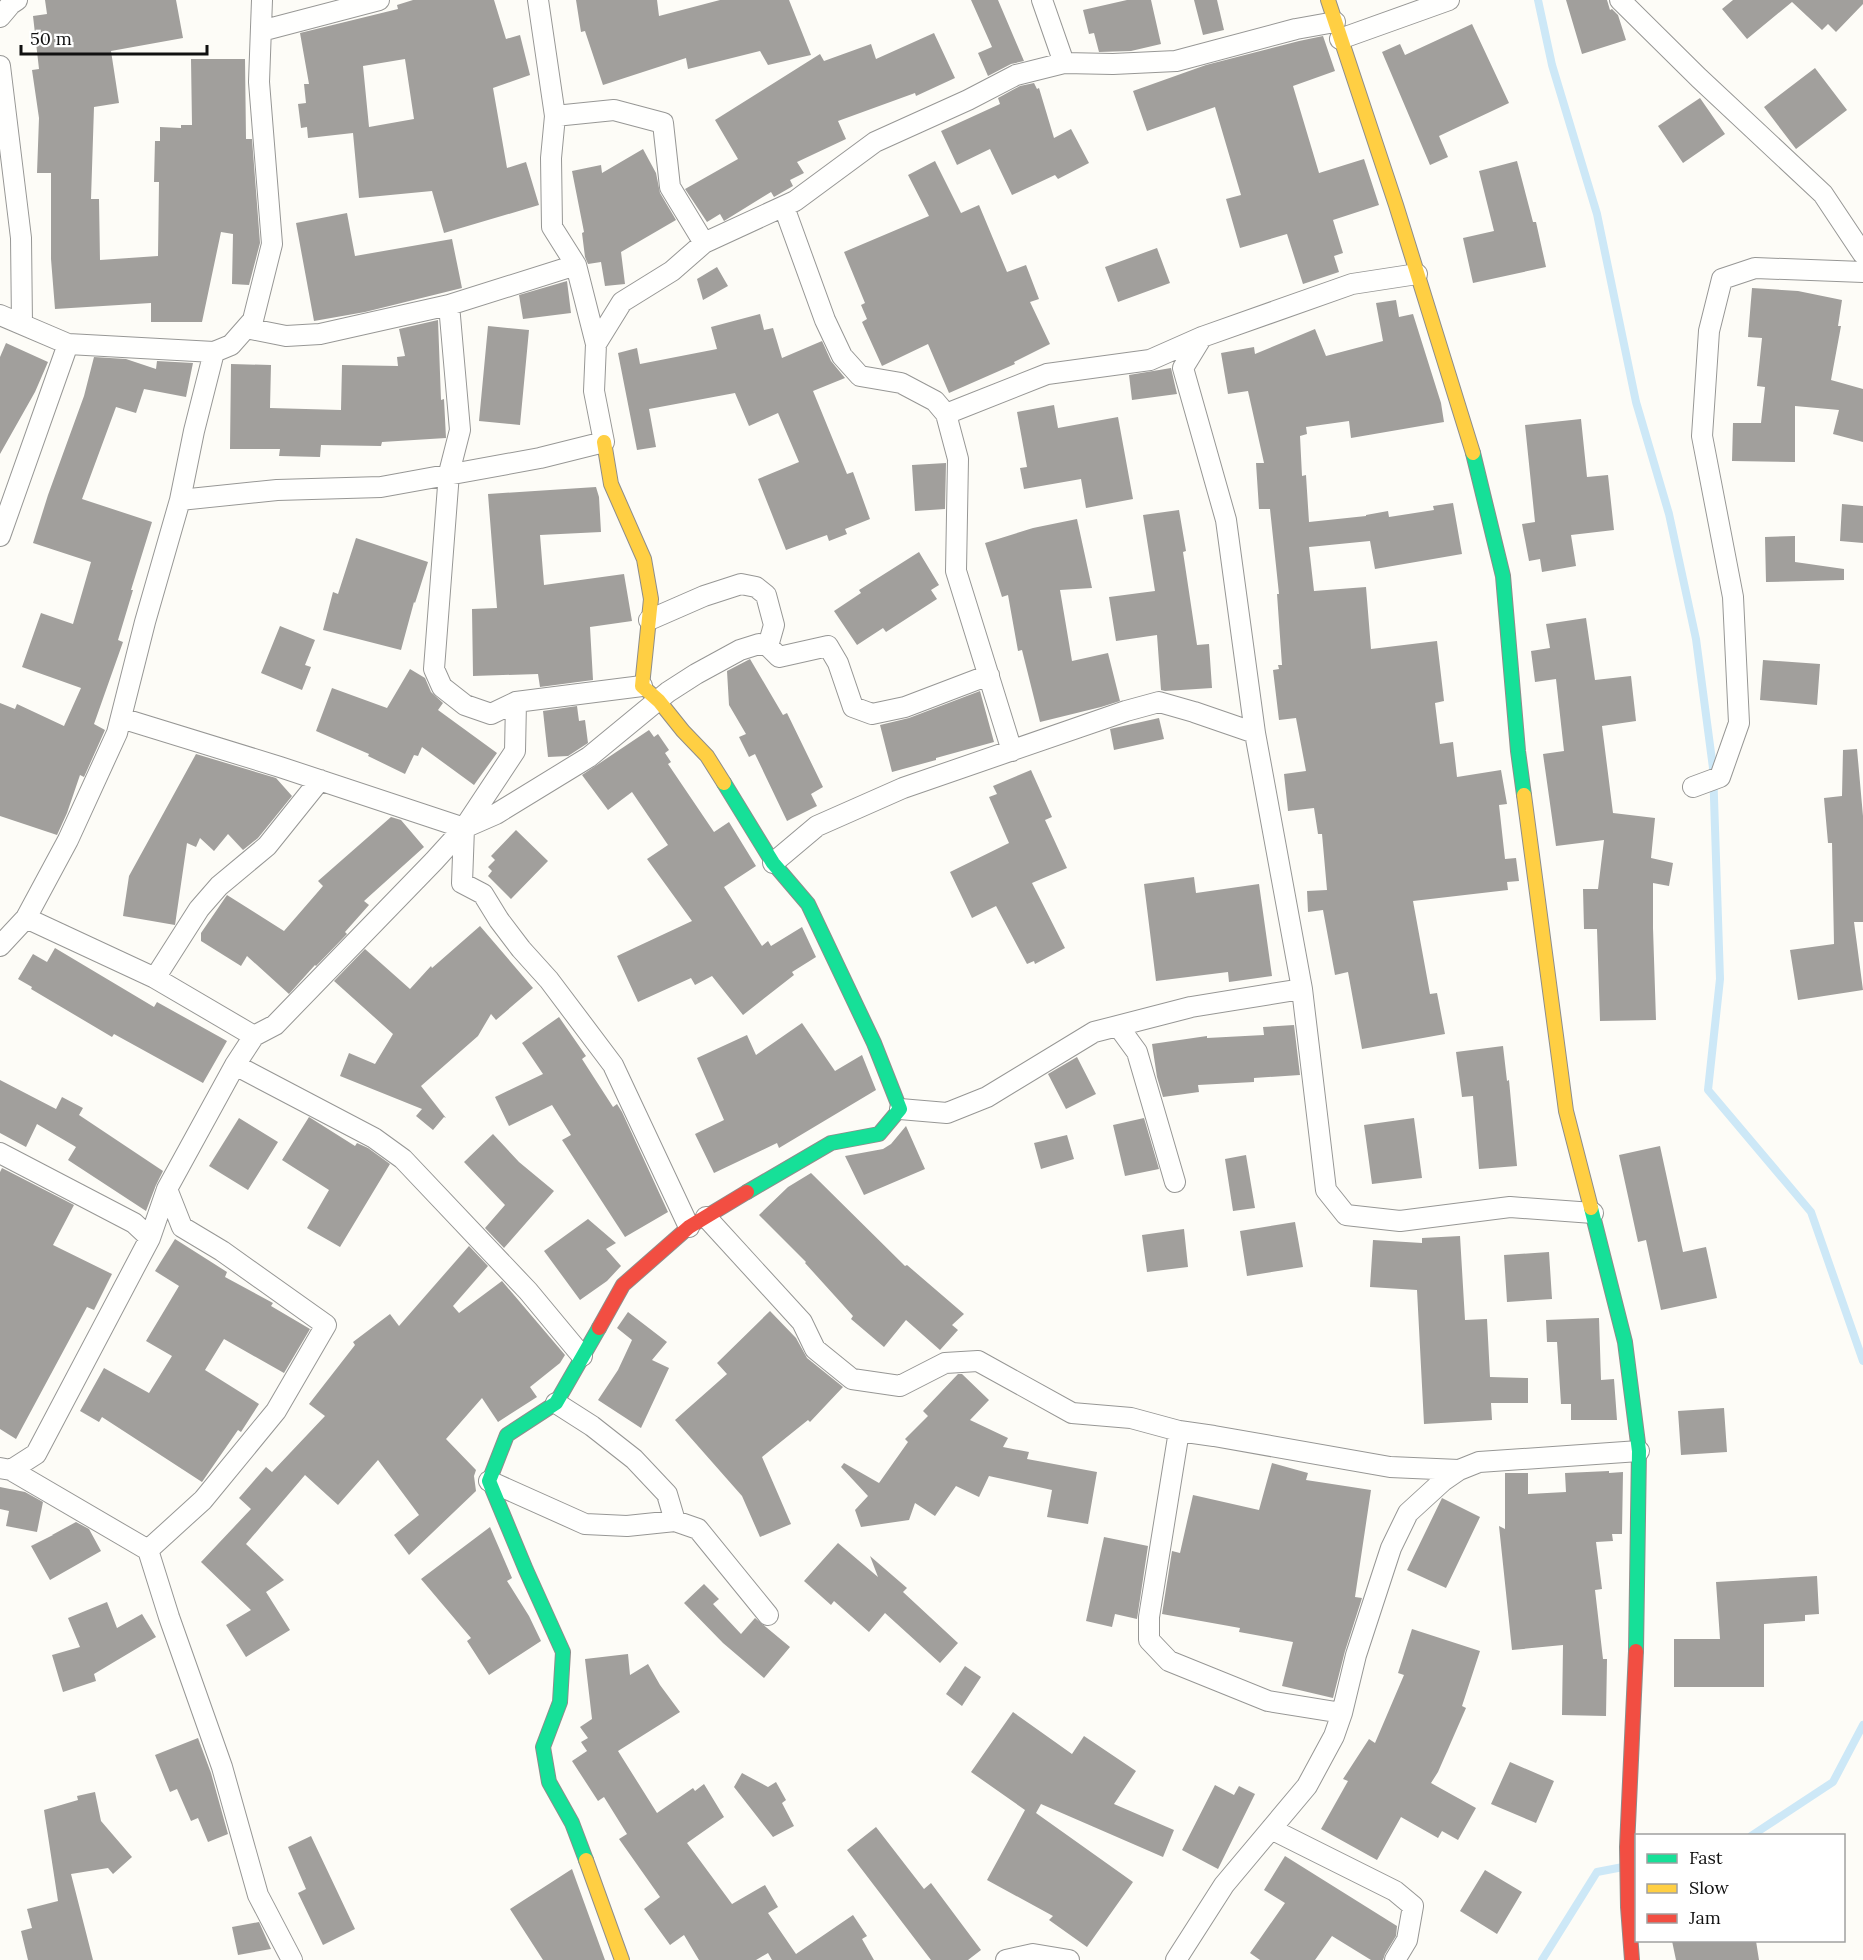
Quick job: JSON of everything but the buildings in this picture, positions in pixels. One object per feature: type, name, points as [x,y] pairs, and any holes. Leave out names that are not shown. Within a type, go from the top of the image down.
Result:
[{"type":"street","points":[[0,17],[17,0]]},
{"type":"street","points":[[0,315],[69,344],[214,352],[231,345],[253,320],[272,244],[259,81],[261,0]]},
{"type":"street","points":[[261,31],[378,0]]},
{"type":"street","points":[[538,0],[555,116],[551,158],[552,226],[576,265],[596,344],[594,392],[611,484],[644,559],[651,598],[642,686]]},
{"type":"street","points":[[1042,0],[1064,63]]},
{"type":"street","points":[[1328,0],[1396,205],[1475,462],[1503,576],[1518,751],[1566,1111],[1624,1342],[1639,1451],[1633,1744],[1627,1847],[1632,1960]]},
{"type":"street","points":[[596,344],[622,302],[672,271],[704,243],[795,201],[875,142],[968,100],[1016,75],[1064,63],[1113,64],[1176,61],[1296,29],[1338,31],[1449,0]]},
{"type":"street","points":[[1620,0],[1699,78],[1823,194],[1863,254]]},
{"type":"street","points":[[0,66],[7,174],[21,238],[22,324]]},
{"type":"street","points":[[555,116],[614,110],[663,123],[670,187],[704,243]]},
{"type":"street","points":[[784,207],[825,320],[842,356],[860,376],[901,383],[935,401],[945,414],[958,459],[956,572],[1012,751]]},
{"type":"street","points":[[246,328],[286,336],[320,334],[450,305],[576,265]]},
{"type":"street","points":[[1694,787],[1720,777],[1739,723],[1733,597],[1702,436],[1709,331],[1722,279],[1755,268],[1863,272]]},
{"type":"street","points":[[945,414],[1047,374],[1150,360],[1202,337],[1352,284],[1417,274]]},
{"type":"street","points":[[450,305],[460,430],[449,473],[434,669],[442,687],[465,705],[491,714],[516,702],[642,686],[659,701],[707,756],[773,862],[808,904],[874,1043],[900,1109]]},
{"type":"street","points":[[1202,337],[1183,368],[1226,520],[1255,733],[1302,989],[1326,1190],[1346,1215],[1400,1221],[1510,1207],[1593,1213]]},
{"type":"street","points":[[0,536],[69,344]]},
{"type":"street","points":[[214,352],[194,431],[180,500],[145,622],[117,733],[68,840],[10,930],[155,978],[254,1036]]},
{"type":"street","points":[[180,500],[277,490],[381,487],[540,458],[604,442]]},
{"type":"street","points":[[649,620],[704,596],[741,584],[756,587],[766,595],[774,625],[768,646]]},
{"type":"street","points":[[121,718],[464,828],[496,814],[589,756],[696,674],[740,650],[759,644],[768,646],[779,657],[828,646],[838,663],[853,707],[872,714],[904,707],[989,675]]},
{"type":"street","points":[[6,1469],[36,1454],[150,1238],[166,1190],[254,1036],[275,1025],[464,828],[516,751],[516,702]]},
{"type":"street","points":[[773,862],[817,826],[903,788],[1126,711],[1159,702],[1255,733]]},
{"type":"street","points":[[155,978],[199,909],[219,886],[267,846],[320,780]]},
{"type":"street","points":[[464,828],[462,883],[483,894],[521,949],[549,980],[614,1065],[697,1222],[802,1322],[815,1349],[852,1379],[900,1386],[945,1363],[978,1361],[1072,1413],[1131,1418],[1179,1431],[1390,1467],[1459,1470]]},
{"type":"street","points":[[900,1109],[947,1113],[987,1096],[1094,1032],[1191,1007],[1302,989]]},
{"type":"street","points":[[1118,1026],[1137,1052],[1175,1182]]},
{"type":"street","points":[[236,1065],[374,1138],[402,1159],[528,1291],[582,1356]]},
{"type":"street","points":[[622,1960],[572,1823],[549,1782],[543,1747],[560,1702],[563,1652],[489,1481],[507,1436],[556,1403],[622,1285],[697,1222],[831,1143],[879,1134],[900,1109]]},
{"type":"street","points":[[0,1152],[134,1224],[150,1238]]},
{"type":"street","points":[[148,1550],[203,1500],[276,1411],[326,1324],[222,1251],[182,1227],[166,1190]]},
{"type":"street","points":[[556,1403],[592,1426],[634,1459],[667,1494],[675,1521]]},
{"type":"street","points":[[1179,1431],[1149,1617],[1149,1640],[1169,1660],[1269,1701],[1341,1713]]},
{"type":"street","points":[[1177,1960],[1224,1885],[1307,1786],[1334,1736],[1356,1655],[1391,1548],[1408,1513],[1459,1470],[1479,1462],[1639,1451]]},
{"type":"street","points":[[6,1469],[148,1550],[222,1767],[258,1894],[292,1960]]},
{"type":"street","points":[[489,1481],[585,1524],[627,1526],[675,1521],[698,1529],[768,1615]]},
{"type":"street","points":[[1271,1828],[1395,1891],[1413,1906],[1407,1940],[1395,1960]]},
{"type":"street","points":[[1006,1960],[1033,1954],[1069,1960]]},
{"type":"waterway","points":[[1538,0],[1552,65],[1597,214],[1636,402],[1669,514],[1696,639],[1713,768],[1720,979],[1708,1090],[1811,1212],[1863,1361]]},
{"type":"waterway","points":[[1754,1834],[1833,1782],[1863,1725]]},
{"type":"waterway","points":[[1542,1960],[1597,1872],[1623,1867]]},
{"type":"traffic: fast","points":[[1473,453],[1503,576],[1524,795]]},
{"type":"traffic: fast","points":[[724,783],[773,863],[808,904],[874,1043],[900,1109],[879,1134],[831,1143],[747,1192]]},
{"type":"traffic: fast","points":[[1591,1208],[1625,1342],[1639,1451],[1636,1651]]},
{"type":"traffic: fast","points":[[586,1860],[572,1823],[549,1782],[543,1747],[560,1702],[563,1652],[489,1481],[507,1435],[556,1403],[599,1328]]},
{"type":"traffic: slow","points":[[1328,0],[1396,205],[1473,453]]},
{"type":"traffic: slow","points":[[604,442],[611,484],[644,559],[651,599],[642,686],[659,701],[707,756],[724,783]]},
{"type":"traffic: slow","points":[[1524,795],[1566,1111],[1591,1208]]},
{"type":"traffic: slow","points":[[586,1860],[622,1960]]},
{"type":"traffic: jam","points":[[599,1328],[623,1285],[689,1227],[747,1192]]},
{"type":"traffic: jam","points":[[1632,1960],[1627,1847],[1636,1651]]}]
